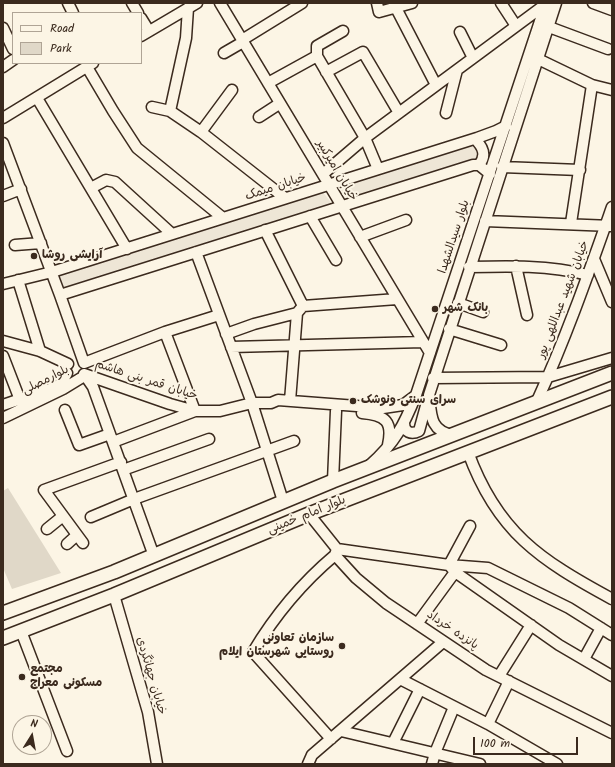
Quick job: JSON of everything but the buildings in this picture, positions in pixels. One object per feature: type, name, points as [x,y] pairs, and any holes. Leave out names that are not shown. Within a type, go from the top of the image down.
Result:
[{"type":"main road","name":"بلوار امام خمینی","points":[[3,613],[154,556],[283,501],[453,435],[537,400],[612,373]]},
{"type":"main road","name":"بلوار امام خمینی","points":[[3,638],[114,595],[309,514],[611,398]]},
{"type":"main road","points":[[199,537],[202,550],[210,555]]},
{"type":"street","points":[[68,3],[72,12]]},
{"type":"street","points":[[132,3],[137,12]]},
{"type":"street","name":"خیابان امیرکبیر","points":[[220,3],[279,104],[323,174],[430,353]]},
{"type":"street","points":[[224,53],[243,41],[287,7],[302,3]]},
{"type":"street","points":[[501,3],[516,26]]},
{"type":"street","name":"بلوار سیدالشهدا","points":[[367,468],[388,449],[404,423],[416,395],[490,174],[502,153],[538,59],[556,3]]},
{"type":"street","points":[[594,3],[612,10]]},
{"type":"street","points":[[378,8],[396,8],[409,4]]},
{"type":"street","points":[[323,174],[365,138],[546,4]]},
{"type":"street","name":"بلوار سیدالشهدا","points":[[453,435],[442,433],[434,425],[428,395],[502,167],[502,153],[506,126],[546,4]]},
{"type":"street","points":[[142,22],[145,33],[192,5]]},
{"type":"street","points":[[170,111],[192,5]]},
{"type":"street","points":[[396,8],[436,85]]},
{"type":"street","points":[[549,27],[608,49]]},
{"type":"street","points":[[3,28],[12,47]]},
{"type":"street","points":[[343,31],[318,46],[317,55],[365,138],[378,169]]},
{"type":"street","points":[[460,32],[473,58]]},
{"type":"street","points":[[326,72],[363,52],[399,113]]},
{"type":"street","points":[[268,83],[317,55]]},
{"type":"street","points":[[538,59],[592,85],[612,90]]},
{"type":"street","points":[[3,67],[12,61]]},
{"type":"street","points":[[3,118],[90,65],[112,112],[138,148],[223,218]]},
{"type":"street","points":[[446,113],[457,70]]},
{"type":"street","points":[[572,223],[592,85]]},
{"type":"street","points":[[200,132],[232,90]]},
{"type":"street","points":[[37,98],[127,248]]},
{"type":"street","points":[[259,117],[279,104]]},
{"type":"street","points":[[152,107],[170,111],[286,198]]},
{"type":"street","name":"خیابان میمک","points":[[3,284],[52,272],[329,185],[496,132],[506,126]]},
{"type":"street","points":[[475,138],[483,149],[483,158],[479,165]]},
{"type":"street","points":[[3,144],[52,272],[86,368],[82,376]]},
{"type":"street","points":[[60,295],[473,165],[479,165],[490,174]]},
{"type":"street","points":[[502,167],[580,170]]},
{"type":"street","points":[[91,188],[106,180],[115,182],[172,234]]},
{"type":"street","points":[[3,196],[20,189]]},
{"type":"street","name":"خیابان شهید عبداللهی پور","points":[[537,400],[548,377],[594,259],[609,225],[612,207]]},
{"type":"street","points":[[310,216],[336,260]]},
{"type":"street","points":[[360,237],[406,220]]},
{"type":"street","points":[[485,221],[609,225]]},
{"type":"street","points":[[266,230],[300,309],[290,401]]},
{"type":"street","points":[[15,245],[41,243]]},
{"type":"street","points":[[196,252],[252,404],[283,501]]},
{"type":"street","points":[[594,259],[612,302]]},
{"type":"street","points":[[469,267],[516,266],[562,269],[588,275]]},
{"type":"street","points":[[516,266],[527,316]]},
{"type":"street","points":[[18,280],[40,351]]},
{"type":"street","points":[[226,334],[300,309],[397,299]]},
{"type":"street","points":[[458,303],[484,312]]},
{"type":"street","points":[[68,369],[74,360],[84,363],[165,332],[219,315]]},
{"type":"street","points":[[449,329],[501,345]]},
{"type":"street","points":[[65,410],[79,445],[112,438],[195,411],[165,332]]},
{"type":"street","points":[[3,341],[40,351],[68,369],[73,378],[82,376]]},
{"type":"street","points":[[231,348],[423,342]]},
{"type":"street","points":[[3,356],[20,400]]},
{"type":"street","points":[[433,378],[548,377],[612,358]]},
{"type":"street","name":"بلوارمصلی","points":[[3,405],[59,385],[68,369]]},
{"type":"street","points":[[82,376],[93,387],[154,556]]},
{"type":"street","name":"خیابان قمر بنی هاشم","points":[[82,376],[195,411],[220,410],[252,404],[272,403],[278,400],[383,408],[403,405],[416,395]]},
{"type":"street","name":"بلوارمصلی","points":[[3,418],[63,389],[82,376]]},
{"type":"street","points":[[404,423],[405,428],[409,432],[414,433],[419,431],[428,395]]},
{"type":"street","name":"خیابان قمر بنی هاشم","points":[[272,403],[278,406],[370,413],[383,418],[389,424],[391,431],[388,449]]},
{"type":"street","points":[[333,481],[336,411]]},
{"type":"street","points":[[67,544],[80,539],[44,490],[209,439]]},
{"type":"street","points":[[91,517],[134,499],[294,441]]},
{"type":"street","points":[[468,452],[477,477],[488,498],[505,523],[522,541],[542,557],[583,584],[612,599]]},
{"type":"street","name":"پانزده خرداد","points":[[309,514],[356,578],[386,603],[443,642],[499,676],[612,733]]},
{"type":"street","points":[[46,529],[63,516]]},
{"type":"street","points":[[417,624],[452,568],[470,526]]},
{"type":"street","points":[[331,739],[253,652],[293,596],[312,574],[336,552],[452,568],[488,568],[569,608],[612,635]]},
{"type":"street","points":[[452,568],[531,625],[612,676]]},
{"type":"street","name":"خیابان جهانگردی","points":[[114,595],[148,712],[157,764]]},
{"type":"street","points":[[499,676],[531,625]]},
{"type":"street","points":[[584,659],[601,628]]},
{"type":"street","points":[[21,631],[67,751]]},
{"type":"street","points":[[308,764],[312,755],[443,642]]},
{"type":"street","points":[[400,679],[488,724],[557,764]]},
{"type":"street","points":[[488,724],[508,681]]},
{"type":"street","points":[[393,743],[420,689]]},
{"type":"street","points":[[432,764],[434,754],[454,707]]},
{"type":"street","points":[[341,731],[480,764]]},
{"type":"shaded area","points":[[476,143],[480,159],[347,198],[338,186]]},
{"type":"shaded area","points":[[322,191],[333,205],[64,289],[58,275]]},
{"type":"green space","points":[[8,488],[61,573],[12,589],[3,568],[3,491]]},
{"type":"place","name":"آرایشی روشا","points":[[34,256]]},
{"type":"place","name":"بانک شهر","points":[[435,309]]},
{"type":"place","name":"سرای سنتی ونوشک","points":[[353,401]]},
{"type":"place","name":"سازمان تعاونی روستایی شهرستان ایلام","points":[[342,646]]},
{"type":"place","name":"مجتمع مسکونی معراج","points":[[22,677]]}]
